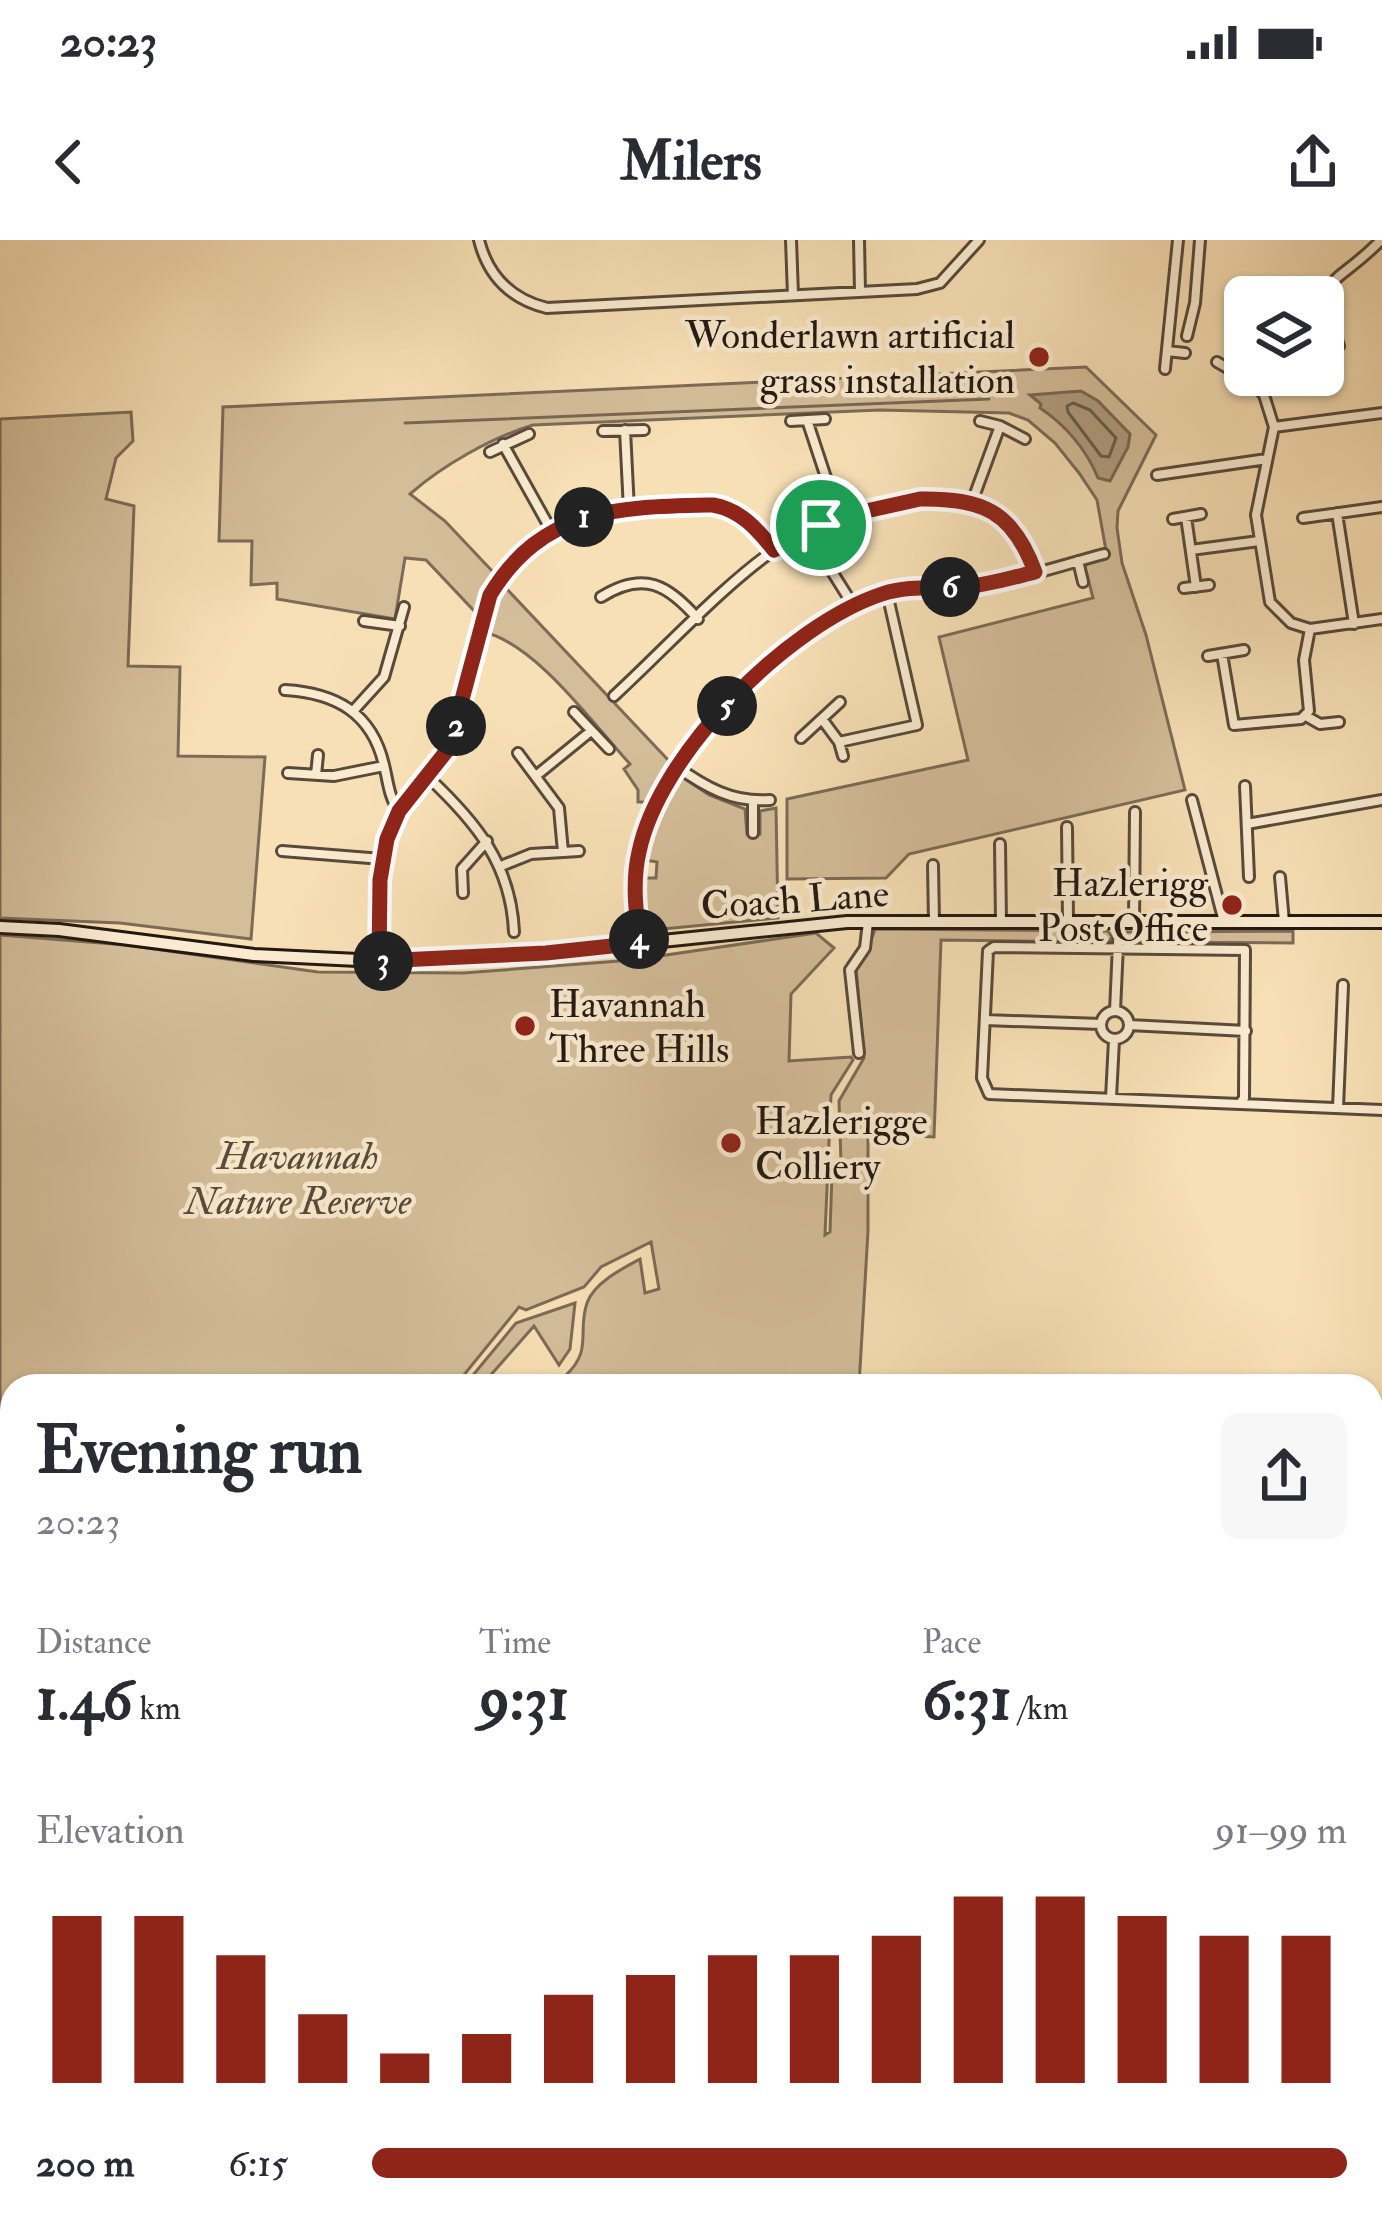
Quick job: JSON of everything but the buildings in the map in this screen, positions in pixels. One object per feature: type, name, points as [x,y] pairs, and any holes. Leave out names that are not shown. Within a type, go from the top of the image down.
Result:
[{"type":"street","points":[[479,240],[486,265],[502,284],[527,303],[547,308],[917,289],[940,283],[979,240]]},
{"type":"street","points":[[791,240],[793,295]]},
{"type":"street","points":[[859,240],[860,292]]},
{"type":"street","points":[[1166,369],[1178,240]]},
{"type":"street","points":[[1185,330],[1200,240]]},
{"type":"street","points":[[1341,276],[1379,243],[1382,256]]},
{"type":"street","points":[[1167,351],[1185,353]]},
{"type":"street","points":[[1217,362],[1252,382],[1264,395],[1274,427],[1256,514],[1270,602],[1291,622],[1310,629],[1382,619]]},
{"type":"street","points":[[1274,427],[1382,413]]},
{"type":"street","points":[[791,421],[825,419]]},
{"type":"street","points":[[807,420],[839,517]]},
{"type":"street","points":[[980,421],[1025,440]]},
{"type":"street","points":[[972,502],[1000,426]]},
{"type":"street","points":[[625,430],[629,510]]},
{"type":"street","points":[[603,431],[644,430]]},
{"type":"street","points":[[490,452],[529,434]]},
{"type":"street","points":[[503,444],[551,530]]},
{"type":"street","points":[[1165,462],[1162,475],[1267,458]]},
{"type":"street","points":[[614,696],[774,550],[839,517],[920,499],[972,502],[1008,523],[1035,572]]},
{"type":"street","points":[[379,961],[382,859],[399,811],[442,761],[454,733],[490,595],[517,558],[551,530],[596,514],[725,507],[753,524],[774,550]]},
{"type":"street","points":[[1303,518],[1382,507]]},
{"type":"street","points":[[1337,513],[1354,624]]},
{"type":"street","points":[[1173,519],[1201,514]]},
{"type":"street","points":[[1186,517],[1196,586]]},
{"type":"street","points":[[807,532],[853,605]]},
{"type":"street","points":[[1191,550],[1259,541]]},
{"type":"street","points":[[640,943],[634,879],[647,822],[695,738],[777,658],[853,605],[886,592],[993,583],[1104,554]]},
{"type":"street","points":[[1078,561],[1083,582]]},
{"type":"street","points":[[601,597],[626,585],[664,587],[698,619]]},
{"type":"street","points":[[626,585],[629,599]]},
{"type":"street","points":[[1184,588],[1209,585]]},
{"type":"street","points":[[839,742],[917,725],[886,592]]},
{"type":"street","points":[[354,710],[384,677],[404,607]]},
{"type":"street","points":[[364,621],[400,626]]},
{"type":"street","points":[[1306,716],[1304,660],[1310,629]]},
{"type":"street","points":[[1208,656],[1244,650]]},
{"type":"street","points":[[1222,654],[1234,725],[1226,737]]},
{"type":"street","points":[[285,690],[329,696],[354,710],[375,737],[392,802],[399,811]]},
{"type":"street","points":[[801,738],[840,702]]},
{"type":"street","points":[[574,712],[609,749]]},
{"type":"street","points":[[1234,725],[1306,716],[1320,724],[1339,722]]},
{"type":"street","points":[[822,719],[843,756]]},
{"type":"street","points":[[537,776],[592,731]]},
{"type":"street","points":[[518,753],[560,808],[563,852]]},
{"type":"street","points":[[316,775],[318,755]]},
{"type":"street","points":[[288,773],[334,776],[384,766]]},
{"type":"street","points":[[676,766],[725,796],[770,800]]},
{"type":"street","points":[[428,778],[487,841],[501,866],[514,932]]},
{"type":"street","points":[[1245,786],[1249,877]]},
{"type":"street","points":[[1192,800],[1223,922]]},
{"type":"street","points":[[1246,824],[1382,800]]},
{"type":"street","points":[[753,802],[753,833]]},
{"type":"street","points":[[1134,922],[1135,812]]},
{"type":"street","points":[[1067,827],[1068,922]]},
{"type":"street","points":[[463,893],[462,869],[487,841]]},
{"type":"street","points":[[1000,844],[1001,922]]},
{"type":"street","points":[[282,851],[382,859]]},
{"type":"street","points":[[501,866],[531,854],[579,851]]},
{"type":"street","points":[[933,865],[934,922]]},
{"type":"street","points":[[1280,877],[1284,922]]},
{"type":"street","points":[[859,1053],[850,970],[866,948],[868,921]]},
{"type":"street","name":"Coach Lane","points":[[0,927],[254,955],[379,961],[546,953],[868,921],[1382,922]]},
{"type":"street","points":[[1115,1011],[1119,922]]},
{"type":"street","points":[[1242,1101],[1245,950],[994,946],[988,952],[983,1086],[989,1094],[1382,1110]]},
{"type":"street","points":[[1338,1108],[1343,986]]},
{"type":"street","points":[[1101,1024],[1115,1011],[1129,1025]]},
{"type":"street","points":[[985,1020],[1101,1024]]},
{"type":"street","points":[[1101,1024],[1106,1036],[1114,1040],[1129,1025]]},
{"type":"street","points":[[1129,1025],[1246,1031]]},
{"type":"street","points":[[1111,1099],[1114,1040]]},
{"type":"green space","points":[[1086,367],[1156,435],[1118,511],[1117,528],[1122,563],[1146,635],[1185,790],[909,854],[886,878],[787,879],[787,799],[968,760],[939,637],[1093,598],[1085,567],[1107,556],[1097,500],[1055,443],[1028,420],[1009,413],[880,410],[533,425],[484,445],[410,494],[445,521],[495,574],[478,615],[426,560],[405,558],[395,619],[277,599],[277,583],[251,585],[252,541],[219,541],[223,407]]},
{"type":"green space","points":[[131,412],[133,441],[116,458],[106,499],[134,506],[128,666],[180,667],[178,756],[265,757],[251,939],[120,923],[0,918],[0,419]]},
{"type":"green space","points":[[504,586],[670,762],[649,802],[638,802],[638,790],[624,769],[630,764],[563,688],[524,652],[484,632]]},
{"type":"green space","points":[[681,776],[709,795],[745,809],[747,834],[760,834],[760,811],[776,808],[778,918],[653,930],[645,922],[643,878],[656,878],[657,862],[645,860],[662,803]]},
{"type":"green space","name":"Havannah Nature Reserve","points":[[875,929],[1108,931],[1112,937],[1109,942],[941,940],[934,1137],[868,1134],[860,1374],[567,1374],[579,1357],[584,1313],[596,1289],[640,1259],[645,1293],[659,1289],[651,1242],[601,1267],[584,1287],[526,1310],[519,1307],[465,1374],[0,1374],[0,935],[126,945],[318,972],[463,973],[632,960],[816,933],[834,948],[791,994],[789,1061],[853,1060],[831,1095],[825,1235],[830,1232],[832,1174],[837,1174],[841,1162],[839,1101],[864,1058],[856,968]]},
{"type":"green space","points":[[1293,931],[1293,943],[1129,942],[1124,937],[1127,932]]},
{"type":"green space","points":[[575,1303],[570,1349],[559,1365],[534,1326],[492,1374],[474,1374],[516,1323]]},
{"type":"water","points":[[1081,391],[1098,401],[1130,434],[1110,481],[1098,478],[1073,437],[1030,395]]},
{"type":"waterway","points":[[405,423],[989,399]]},
{"type":"place","name":"Wonderlawn artificial grass installation","points":[[1039,357]]},
{"type":"place","name":"Hazlerigg Post Office","points":[[1232,905]]},
{"type":"place","name":"Havannah Three Hills","points":[[525,1026]]},
{"type":"place","name":"Hazlerigge Colliery","points":[[731,1143]]},
{"type":"route","points":[[920,499],[972,502],[1008,523],[1035,572],[964,587],[886,592],[853,605],[777,658],[695,738],[659,797],[647,822],[634,879],[640,943],[379,961],[382,859],[393,822],[449,748],[490,595],[526,548],[564,523],[629,510],[725,507],[753,524],[774,550],[821,525],[857,511],[920,499]]}]
